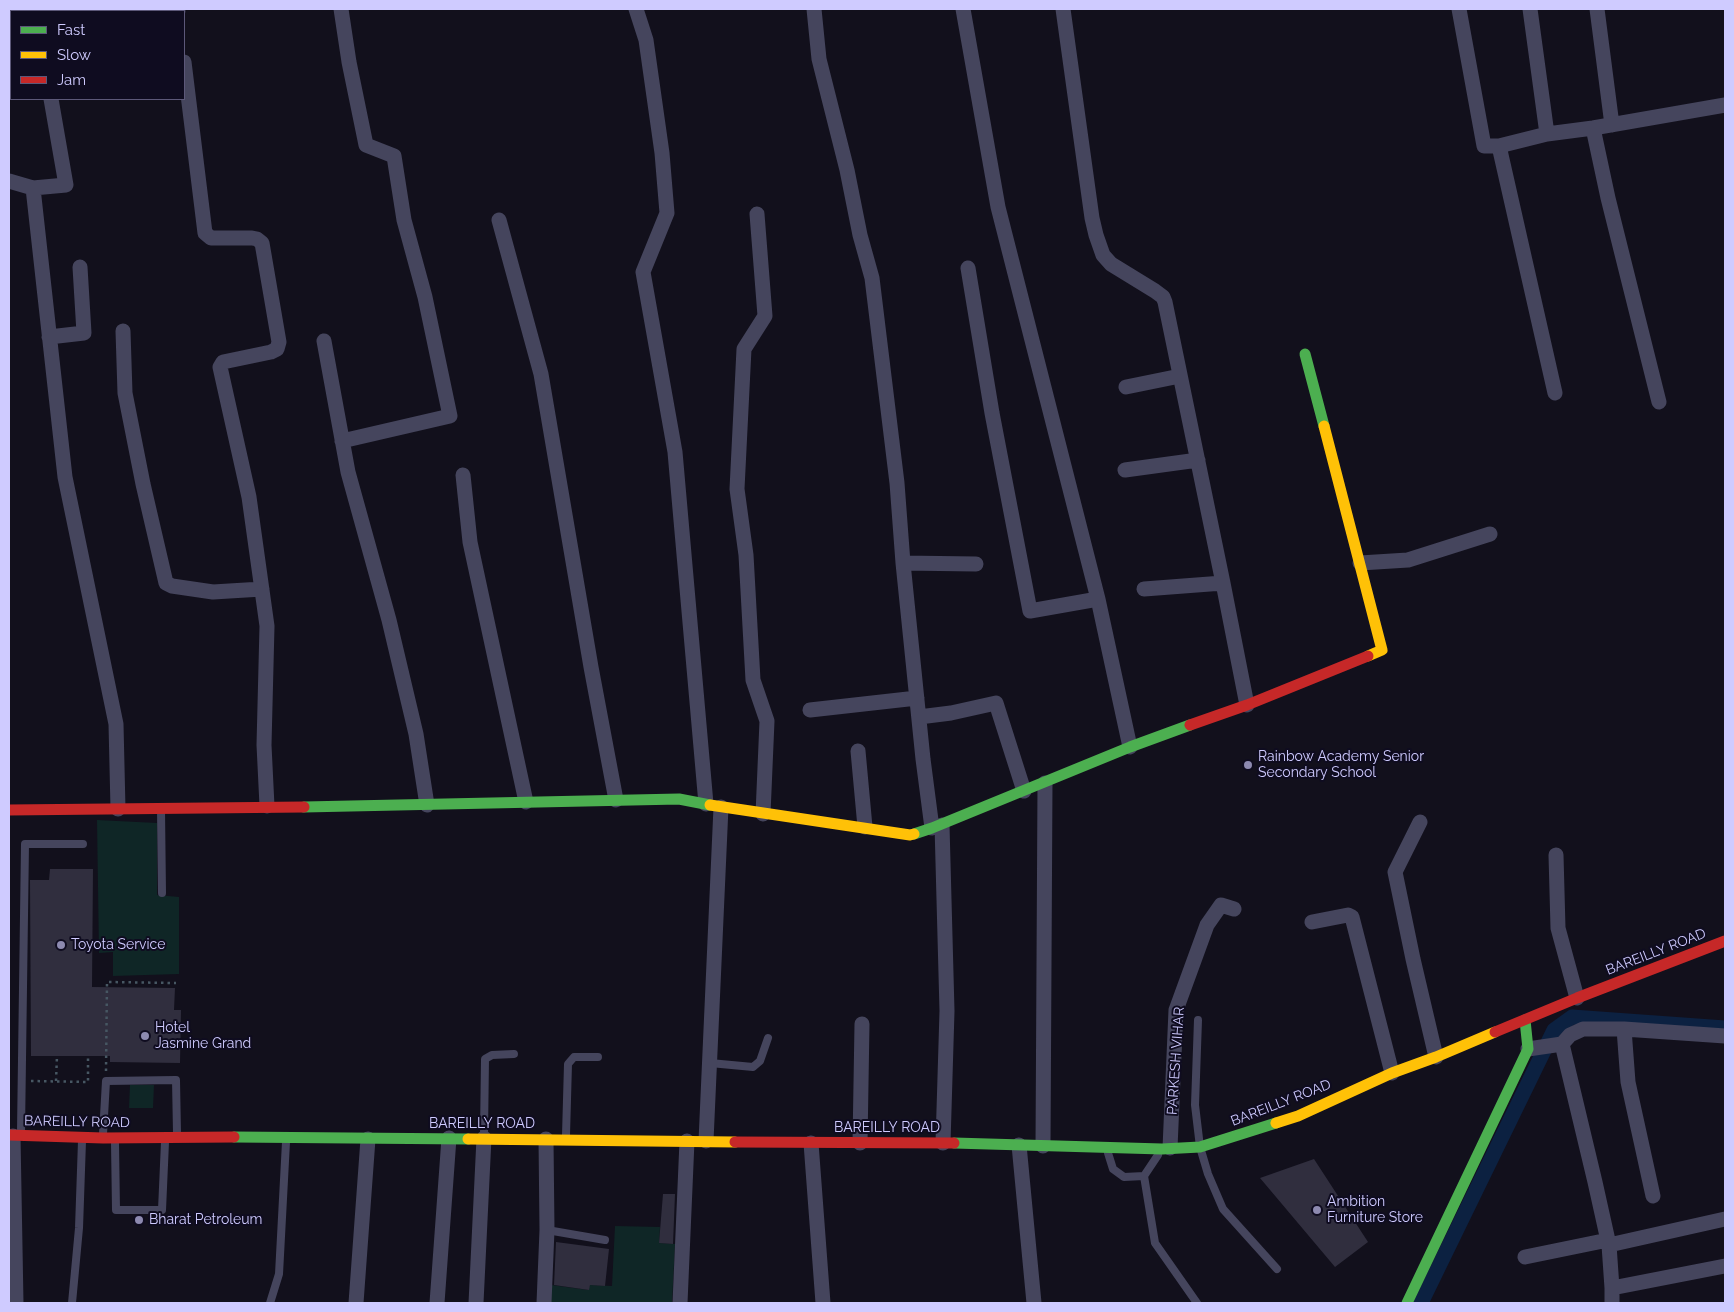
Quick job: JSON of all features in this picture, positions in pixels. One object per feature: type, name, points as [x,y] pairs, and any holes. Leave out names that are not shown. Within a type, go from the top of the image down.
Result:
[{"type":"main road","points":[[9,810],[427,805],[679,799],[764,814],[865,827],[910,835],[937,827],[1130,747],[1247,705],[1382,650],[1305,354]]},
{"type":"main road","name":"BAREILLY ROAD","points":[[14,1136],[103,1138],[286,1137],[368,1140],[484,1138],[1019,1145],[1166,1149],[1200,1147],[1298,1116],[1392,1074],[1577,998],[1725,941]]},
{"type":"main road","points":[[1407,1303],[1546,1047],[1525,1020]]},
{"type":"street","points":[[341,9],[349,62],[366,145],[394,156],[404,220],[425,297],[450,416],[342,441]]},
{"type":"street","points":[[636,9],[646,40],[662,153],[666,213],[643,272],[675,452],[714,805],[710,1063],[706,1141]]},
{"type":"street","points":[[814,9],[819,59],[860,235],[872,278],[897,483],[903,563],[919,717],[937,827],[947,1012],[943,1144]]},
{"type":"street","points":[[963,9],[998,207],[1098,599],[1130,747]]},
{"type":"street","points":[[1063,9],[1096,236],[1103,255],[1111,264],[1163,297],[1224,583],[1247,705]]},
{"type":"street","points":[[1459,9],[1484,146],[1499,146],[1547,134],[1612,125],[1725,105]]},
{"type":"street","points":[[1530,9],[1547,134]]},
{"type":"street","points":[[1597,9],[1612,125]]},
{"type":"street","points":[[185,70],[205,233],[210,238],[252,238],[262,243],[279,342],[277,349],[271,352],[223,362],[220,367],[249,497],[267,626],[264,744],[267,806]]},
{"type":"street","points":[[9,181],[33,188],[66,185],[51,100]]},
{"type":"street","points":[[1593,128],[1610,208],[1660,402]]},
{"type":"street","points":[[1499,146],[1555,393]]},
{"type":"street","points":[[33,188],[65,477],[116,724],[118,810]]},
{"type":"street","points":[[757,214],[765,316],[744,349],[737,489],[746,555],[753,680],[767,721],[764,814]]},
{"type":"street","points":[[498,220],[543,382],[591,667],[616,800]]},
{"type":"street","points":[[49,336],[84,333],[80,267]]},
{"type":"street","points":[[968,268],[992,413],[1030,611],[1098,599]]},
{"type":"street","points":[[123,331],[125,393],[159,557],[166,582],[172,586],[213,592],[262,589]]},
{"type":"street","points":[[324,341],[348,472],[389,620],[416,734],[427,805]]},
{"type":"street","points":[[1126,387],[1180,376]]},
{"type":"street","points":[[1125,470],[1198,460]]},
{"type":"street","points":[[463,475],[470,542],[526,802]]},
{"type":"street","points":[[1360,563],[1408,560],[1490,534]]},
{"type":"street","points":[[903,563],[976,564]]},
{"type":"street","points":[[1144,589],[1224,583]]},
{"type":"street","points":[[810,710],[917,698]]},
{"type":"street","points":[[919,717],[951,713],[996,703],[1024,791]]},
{"type":"street","points":[[858,751],[865,827]]},
{"type":"street","points":[[1043,1146],[1045,783]]},
{"type":"street","points":[[1420,822],[1395,872],[1436,1057]]},
{"type":"street","points":[[1556,855],[1558,928],[1577,998]]},
{"type":"street","name":"PARKESH VIHAR","points":[[1166,1149],[1176,1010],[1207,926],[1221,905],[1234,909]]},
{"type":"street","points":[[1312,922],[1348,915],[1352,917],[1392,1074]]},
{"type":"street","points":[[860,1143],[862,1024]]},
{"type":"street","points":[[1725,1036],[1624,1029],[1584,1029],[1546,1047],[1595,1182],[1608,1243],[1612,1296],[1725,1266]]},
{"type":"street","points":[[1624,1029],[1628,1082],[1653,1196]]},
{"type":"street","points":[[14,1136],[16,1303]]},
{"type":"street","points":[[438,1303],[449,1138]]},
{"type":"street","points":[[476,1303],[484,1138]]},
{"type":"street","points":[[544,1303],[547,1230],[546,1139]]},
{"type":"street","points":[[356,1303],[368,1140]]},
{"type":"street","points":[[680,1303],[687,1141]]},
{"type":"street","points":[[811,1143],[823,1303]]},
{"type":"street","points":[[1019,1145],[1034,1303]]},
{"type":"street","points":[[1525,1257],[1608,1243],[1725,1219]]},
{"type":"lane","points":[[161,808],[162,893]]},
{"type":"lane","points":[[14,1136],[22,1081],[25,844],[83,844]]},
{"type":"lane","points":[[1198,1020],[1195,1105],[1200,1147],[1208,1174],[1223,1209],[1277,1269]]},
{"type":"lane","points":[[710,1063],[753,1067],[760,1061],[768,1038]]},
{"type":"lane","points":[[484,1138],[484,1059],[492,1055],[514,1054]]},
{"type":"lane","points":[[566,1140],[568,1064],[574,1057],[598,1057]]},
{"type":"lane","points":[[103,1138],[106,1081],[176,1080],[162,1210],[116,1210],[115,1138]]},
{"type":"lane","points":[[72,1303],[79,1228],[82,1137]]},
{"type":"lane","points":[[270,1303],[279,1274],[286,1137]]},
{"type":"lane","points":[[1106,1147],[1113,1168],[1124,1177],[1144,1176],[1166,1149]]},
{"type":"lane","points":[[1144,1176],[1155,1243],[1197,1303]]},
{"type":"lane","points":[[547,1230],[605,1240]]},
{"type":"path","points":[[106,1081],[107,982],[176,983]]},
{"type":"path","points":[[56,1081],[57,1056]]},
{"type":"path","points":[[22,1081],[88,1082],[88,1056]]},
{"type":"green space","points":[[97,820],[157,823],[157,895],[179,897],[179,974],[113,976],[113,952],[99,953]]},
{"type":"green space","points":[[130,1085],[154,1085],[153,1108],[129,1108]]},
{"type":"green space","points":[[615,1226],[660,1227],[659,1243],[675,1244],[672,1303],[551,1303],[551,1285],[588,1290],[590,1285],[612,1286]]},
{"type":"building","points":[[50,869],[93,869],[92,987],[175,988],[174,1010],[181,1010],[180,1063],[110,1062],[110,1056],[31,1056],[30,880],[49,880]]},
{"type":"building","name":"Ambition Furniture Store","points":[[1314,1159],[1368,1242],[1335,1267],[1260,1178]]},
{"type":"building","points":[[663,1194],[675,1194],[673,1244],[659,1243]]},
{"type":"building","points":[[556,1242],[609,1249],[605,1286],[590,1285],[589,1290],[554,1285]]},
{"type":"waterway","points":[[1421,1303],[1554,1030],[1572,1017],[1725,1028]]},
{"type":"traffic: fast","points":[[1305,354],[1324,426]]},
{"type":"traffic: fast","points":[[914,834],[1130,747],[1190,725]]},
{"type":"traffic: fast","points":[[304,807],[679,799],[710,805]]},
{"type":"traffic: fast","points":[[1407,1303],[1528,1049],[1525,1020]]},
{"type":"traffic: fast","points":[[954,1143],[1162,1149],[1200,1147],[1276,1123]]},
{"type":"traffic: fast","points":[[234,1137],[468,1139]]},
{"type":"traffic: slow","points":[[1324,426],[1382,650],[1368,656]]},
{"type":"traffic: slow","points":[[710,805],[910,835],[914,834]]},
{"type":"traffic: slow","points":[[1276,1123],[1298,1116],[1392,1073],[1495,1032]]},
{"type":"traffic: slow","points":[[468,1139],[735,1142]]},
{"type":"traffic: jam","points":[[1190,725],[1247,705],[1368,656]]},
{"type":"traffic: jam","points":[[9,810],[304,807]]},
{"type":"traffic: jam","points":[[1495,1032],[1725,941]]},
{"type":"traffic: jam","points":[[9,1135],[103,1138],[234,1137]]},
{"type":"traffic: jam","points":[[735,1142],[954,1143]]},
{"type":"place","name":"Rainbow Academy Senior Secondary School","points":[[1248,765]]},
{"type":"place","name":"Toyota Service","points":[[61,945]]},
{"type":"place","name":"Hotel Jasmine Grand","points":[[145,1036]]},
{"type":"place","name":"Ambition Furniture Store","points":[[1317,1210]]},
{"type":"place","name":"Bharat Petroleum","points":[[139,1220]]}]
